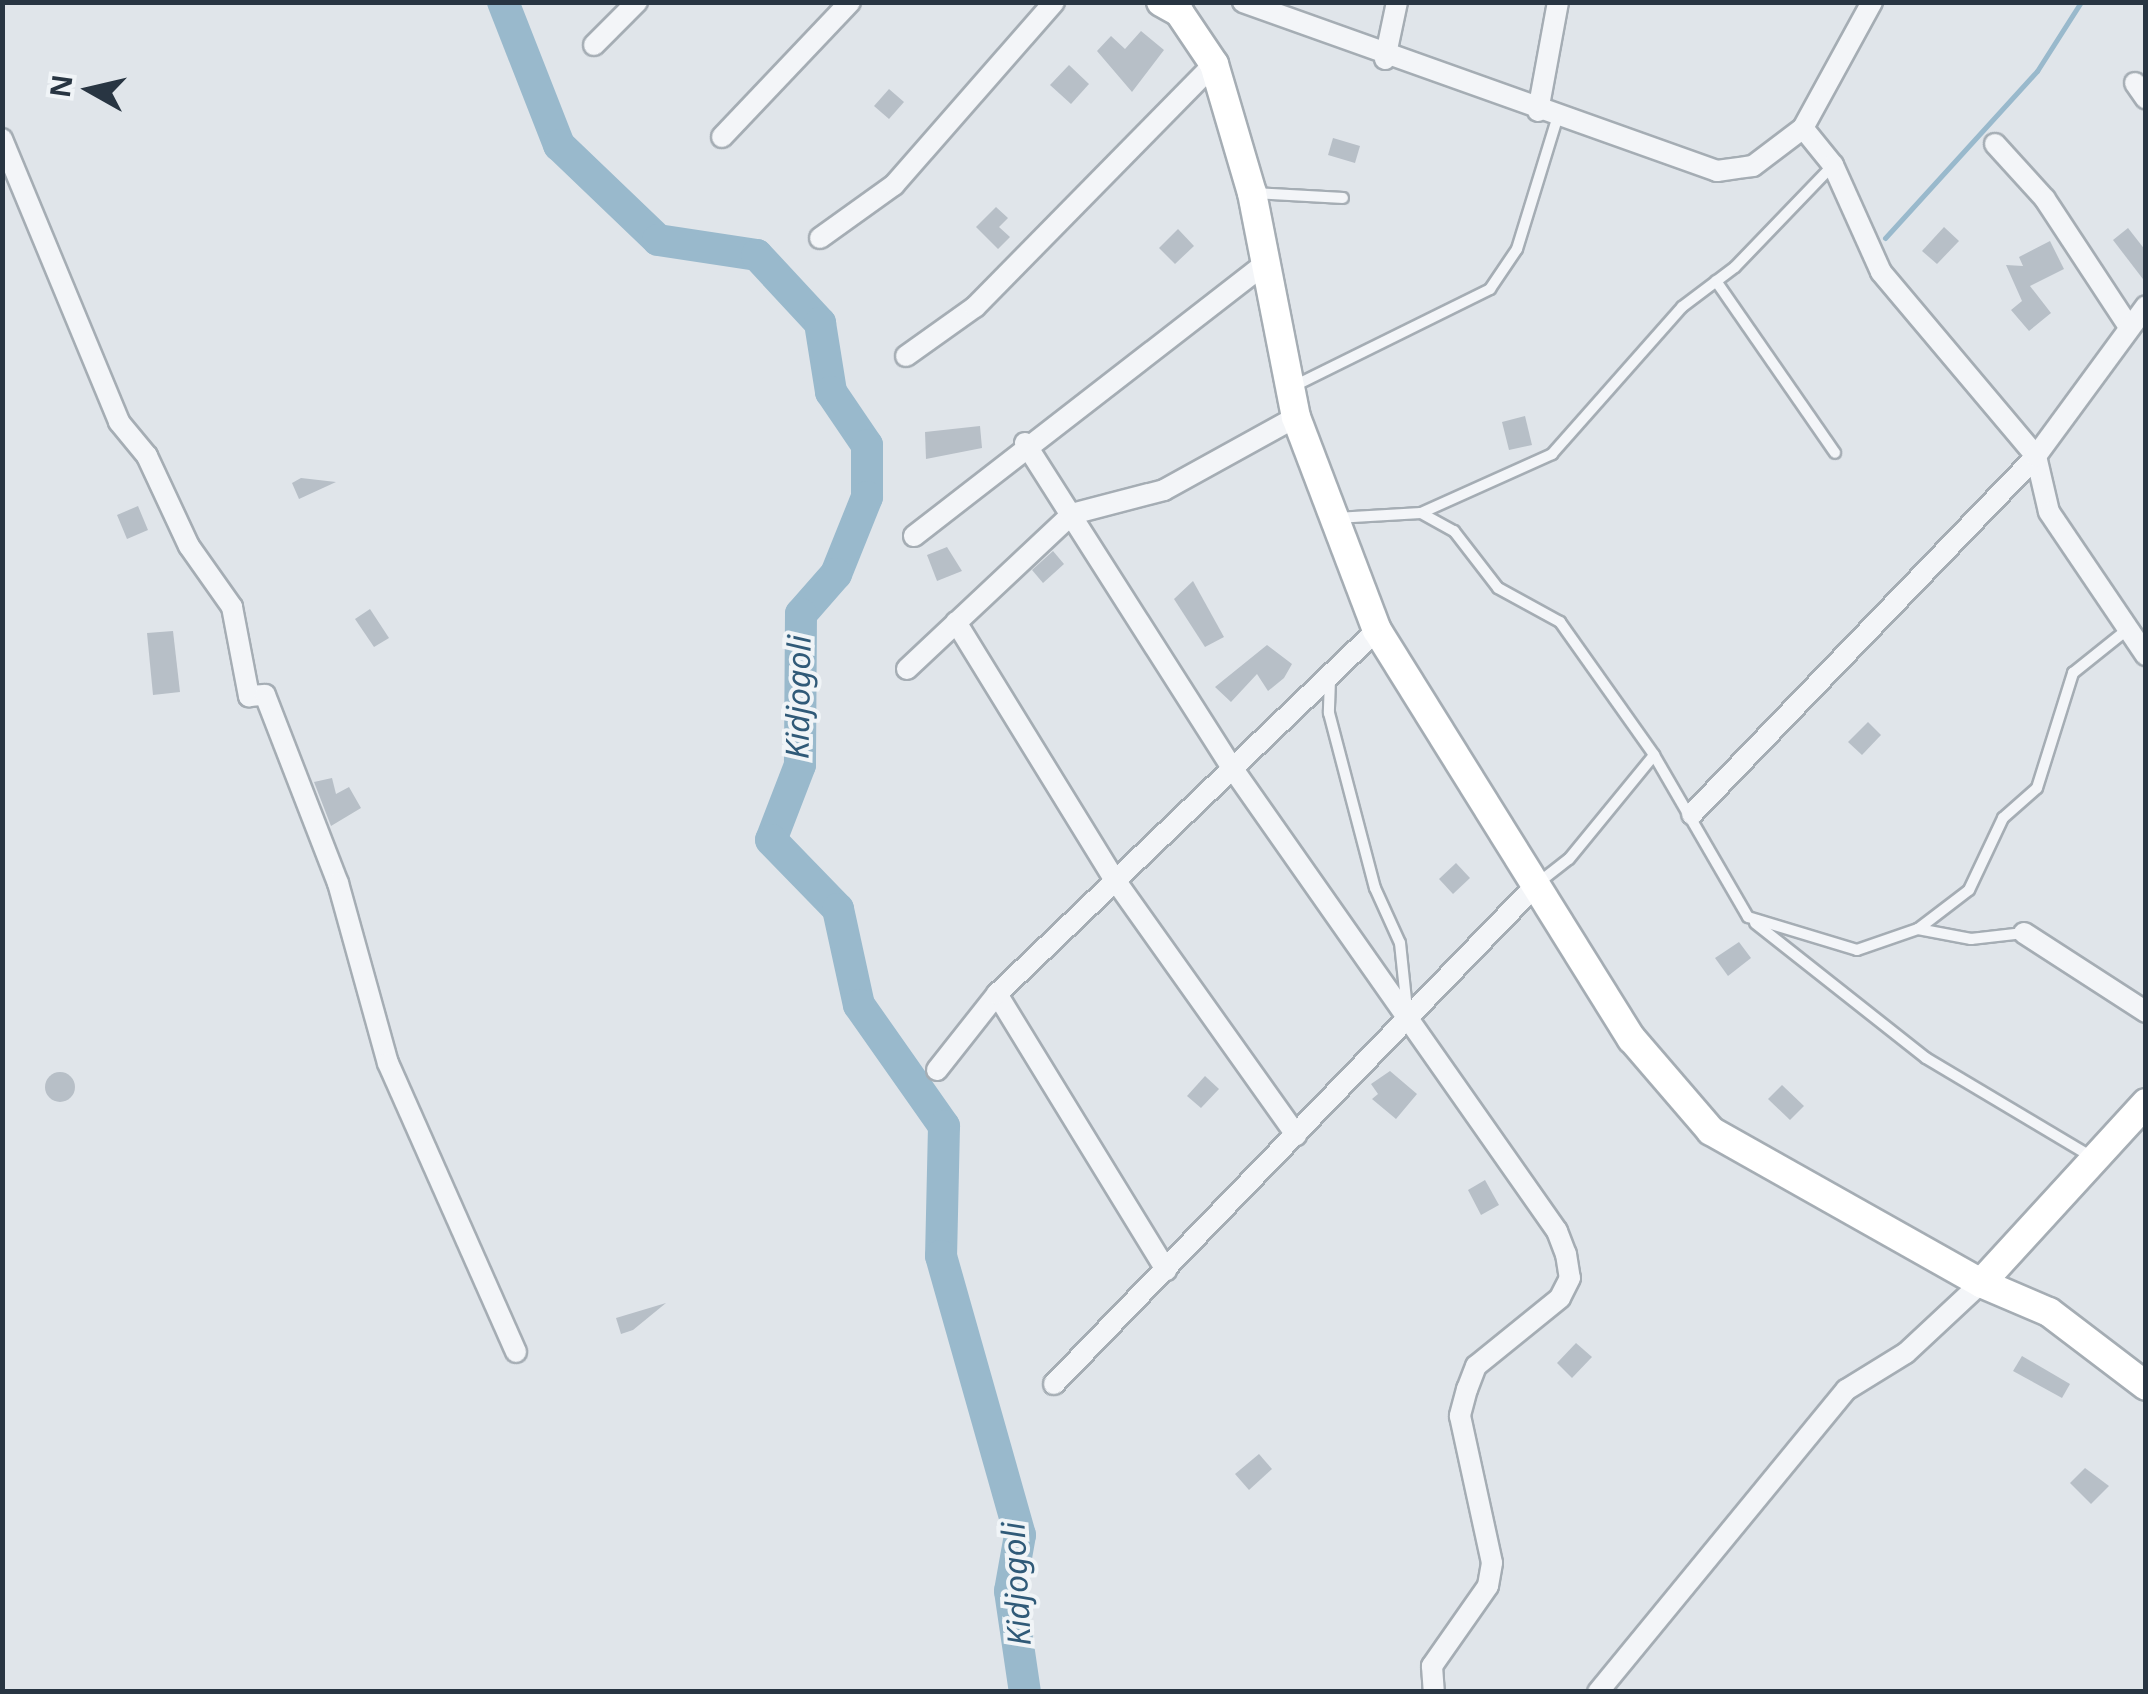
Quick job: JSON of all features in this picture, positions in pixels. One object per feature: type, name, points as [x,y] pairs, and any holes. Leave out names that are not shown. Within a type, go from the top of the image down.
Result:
[{"type":"street","points":[[594,45],[637,2]]},
{"type":"street","points":[[722,137],[850,2]]},
{"type":"street","points":[[820,238],[894,184],[1054,2]]},
{"type":"street","points":[[1243,2],[1385,59],[1717,172],[1753,166],[1803,128],[1872,2]]},
{"type":"street","points":[[1385,59],[1397,2]]},
{"type":"street","points":[[1548,114],[1558,2]]},
{"type":"street","points":[[1179,6],[1214,64],[1252,193],[1296,417],[1376,630],[1494,828],[1538,883],[1632,1039],[1711,1131],[1981,1283],[2049,1312],[2146,1386]]},
{"type":"street","points":[[906,356],[975,307],[1214,64]]},
{"type":"street","points":[[1803,128],[1833,166],[1881,272],[2036,456],[2049,512],[2146,654]]},
{"type":"street","points":[[2,139],[118,422],[146,456],[189,546],[232,606],[249,696],[265,695],[338,883],[388,1063],[516,1352]]},
{"type":"street","points":[[1994,144],[2045,199],[2129,327]]},
{"type":"street","points":[[914,536],[1025,443],[1122,380],[1266,262]]},
{"type":"street","points":[[1692,814],[2036,456],[2146,306]]},
{"type":"street","points":[[907,670],[1072,514],[1164,490],[1296,417]]},
{"type":"street","points":[[1025,443],[1233,769],[1557,1231],[1570,1278],[1560,1298],[1476,1366],[1467,1389],[1460,1416],[1492,1563],[1488,1586],[1432,1666],[1434,1692]]},
{"type":"street","points":[[956,622],[1115,880],[1296,1135]]},
{"type":"street","points":[[937,1070],[997,994],[1376,630]]},
{"type":"street","points":[[1054,1384],[1538,883]]},
{"type":"street","points":[[2024,934],[2146,1012]]},
{"type":"street","points":[[997,994],[1166,1270]]},
{"type":"street","points":[[1598,1692],[1846,1390],[1906,1353],[1981,1283],[2146,1103]]},
{"type":"lane","points":[[1291,387],[1490,289],[1517,250],[1548,114]]},
{"type":"lane","points":[[1334,518],[1422,512],[1552,454],[1682,307],[1716,281],[1833,166]]},
{"type":"lane","points":[[1252,193],[1342,198]]},
{"type":"lane","points":[[1716,281],[1835,453]]},
{"type":"lane","points":[[1422,512],[1454,530],[1498,588],[1560,622],[1654,754],[1748,917],[1926,1058],[2095,1158]]},
{"type":"lane","points":[[1748,917],[1856,950],[1918,928],[1969,890],[2004,818],[2037,788],[2073,673],[2128,629]]},
{"type":"lane","points":[[1330,678],[1329,713],[1370,870],[1400,943],[1408,1020]]},
{"type":"lane","points":[[1538,883],[1569,859],[1654,754]]},
{"type":"lane","points":[[1918,928],[1971,938],[2024,934]]},
{"type":"building","points":[[1141,31],[1164,50],[1132,92],[1097,51],[1111,36],[1125,49]]},
{"type":"building","points":[[1069,65],[1089,84],[1071,104],[1050,85]]},
{"type":"building","points":[[889,89],[904,102],[889,119],[874,106]]},
{"type":"building","points":[[1333,138],[1360,146],[1355,163],[1328,155]]},
{"type":"building","points":[[996,207],[1008,218],[999,227],[1010,237],[998,249],[976,227]]},
{"type":"building","points":[[1944,227],[1959,241],[1937,264],[1922,251]]},
{"type":"building","points":[[2128,228],[2146,251],[2146,283],[2113,240]]},
{"type":"building","points":[[1178,229],[1194,246],[1175,264],[1159,248]]},
{"type":"building","points":[[2050,241],[2064,269],[2030,286],[2051,313],[2029,331],[2011,310],[2022,301],[2006,265],[2023,266],[2019,257]]},
{"type":"building","points":[[1525,416],[1532,445],[1509,450],[1502,422]]},
{"type":"building","points":[[980,426],[982,448],[926,459],[925,432]]},
{"type":"building","points":[[301,478],[336,482],[299,499],[292,483]]},
{"type":"building","points":[[138,506],[148,530],[127,539],[117,515]]},
{"type":"building","points":[[947,547],[962,571],[937,581],[927,555]]},
{"type":"building","points":[[1053,551],[1064,564],[1043,583],[1032,570]]},
{"type":"building","points":[[1193,581],[1224,637],[1205,647],[1174,599]]},
{"type":"building","points":[[370,609],[389,638],[374,647],[355,619]]},
{"type":"building","points":[[173,631],[180,692],[153,695],[147,633]]},
{"type":"building","points":[[1267,645],[1292,664],[1284,678],[1268,691],[1257,674],[1231,702],[1215,687]]},
{"type":"building","points":[[1868,722],[1881,735],[1862,755],[1848,742]]},
{"type":"building","points":[[332,778],[336,794],[349,787],[361,808],[331,826],[314,782]]},
{"type":"building","points":[[1456,863],[1470,878],[1453,894],[1439,879]]},
{"type":"building","points":[[1739,942],[1751,958],[1728,976],[1715,958]]},
{"type":"building","points":[[1390,1071],[1417,1094],[1396,1119],[1372,1099],[1378,1094],[1371,1084]]},
{"type":"building","points":[[60,1072],[71,1076],[75,1087],[71,1098],[60,1102],[49,1098],[45,1087],[49,1076]]},
{"type":"building","points":[[1205,1076],[1219,1089],[1201,1108],[1187,1096]]},
{"type":"building","points":[[1782,1085],[1804,1106],[1790,1120],[1768,1099]]},
{"type":"building","points":[[1485,1180],[1499,1205],[1481,1215],[1468,1190]]},
{"type":"building","points":[[666,1303],[633,1330],[621,1334],[616,1318]]},
{"type":"building","points":[[1576,1343],[1592,1357],[1572,1378],[1557,1363]]},
{"type":"building","points":[[2022,1356],[2070,1384],[2062,1398],[2013,1371]]},
{"type":"building","points":[[1259,1454],[1272,1469],[1249,1490],[1235,1474]]},
{"type":"building","points":[[2085,1468],[2109,1486],[2091,1504],[2070,1483]]},
{"type":"waterway","name":"Kidjogoli","points":[[503,2],[559,145],[658,240],[757,255],[820,323],[831,392],[867,445],[867,497],[836,574],[801,614],[800,765],[771,840],[838,909],[859,1005],[944,1126],[941,1256],[1020,1535],[1010,1591],[1025,1692]]},
{"type":"waterway","points":[[1885,238],[2037,71],[2081,2]]}]
